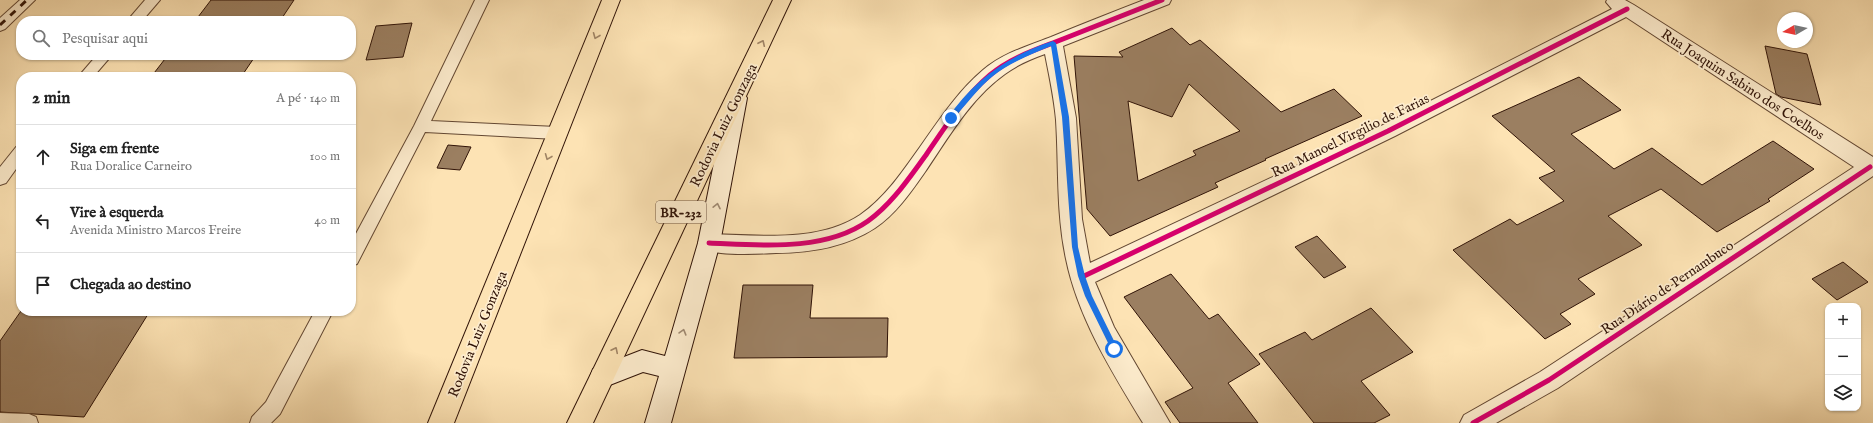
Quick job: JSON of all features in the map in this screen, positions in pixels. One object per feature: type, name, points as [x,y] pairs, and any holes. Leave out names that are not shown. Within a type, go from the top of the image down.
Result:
[{"type":"highway","name":"Rodovia Luiz Gonzaga","points":[[441,423],[611,0]]},
{"type":"highway","name":"Rodovia Luiz Gonzaga","points":[[580,423],[782,0]]},
{"type":"street","points":[[709,243],[795,243],[837,235],[858,227],[878,212],[908,181],[951,118],[975,89],[991,74],[1028,53],[1162,0]]},
{"type":"street","name":"Rua Joaquim Sabino dos Coelhos","points":[[1619,5],[1871,168]]},
{"type":"street","name":"Rua Manoel Virgilio de Farias","points":[[1082,276],[1388,131],[1619,5]]},
{"type":"street","points":[[1053,43],[1066,117],[1075,247],[1082,276],[1088,296],[1111,342],[1132,382],[1157,423]]},
{"type":"street","points":[[658,423],[709,243],[737,95]]},
{"type":"street","name":"Rua Diário de Pernambuco","points":[[1473,423],[1549,380],[1871,168]]},
{"type":"street","points":[[602,377],[642,361],[673,369]]},
{"type":"lane","points":[[0,26],[28,0]]},
{"type":"lane","points":[[139,16],[153,0]]},
{"type":"lane","points":[[356,250],[421,126],[482,0]]},
{"type":"lane","points":[[90,72],[100,60]]},
{"type":"lane","points":[[421,126],[557,134]]},
{"type":"lane","points":[[0,179],[16,158]]},
{"type":"lane","points":[[259,423],[273,408],[321,316]]},
{"type":"lane","points":[[0,422],[29,423]]},
{"type":"building","points":[[211,0],[294,0],[283,16],[199,16]]},
{"type":"building","points":[[412,23],[403,57],[366,60],[376,26]]},
{"type":"building","points":[[1172,28],[1190,45],[1200,40],[1281,112],[1334,89],[1362,116],[1265,159],[1266,160],[1215,183],[1218,187],[1110,236],[1087,209],[1074,56],[1123,57],[1119,52]],"holes":[[[1189,84],[1240,131],[1193,151],[1196,155],[1138,181],[1128,101],[1172,117]]]},
{"type":"building","points":[[1765,46],[1807,54],[1821,105],[1781,97],[1776,94]]},
{"type":"building","points":[[164,60],[253,60],[244,72],[155,72]]},
{"type":"building","points":[[1579,77],[1621,110],[1571,134],[1614,169],[1652,148],[1702,185],[1773,141],[1814,169],[1768,199],[1770,201],[1717,232],[1661,189],[1608,216],[1642,245],[1578,279],[1595,294],[1560,314],[1571,324],[1545,339],[1453,250],[1510,219],[1517,225],[1564,201],[1539,178],[1555,171],[1492,116]]},
{"type":"building","points":[[448,145],[471,147],[460,170],[437,168]]},
{"type":"building","points":[[1317,236],[1346,267],[1324,278],[1295,247]]},
{"type":"building","points":[[1843,262],[1868,282],[1837,300],[1812,279]]},
{"type":"building","points":[[1171,274],[1209,319],[1218,314],[1260,364],[1228,383],[1258,423],[1180,423],[1165,402],[1193,388],[1124,297]]},
{"type":"building","points":[[743,285],[813,285],[810,318],[888,318],[887,357],[734,358]]},
{"type":"building","points":[[1371,308],[1413,352],[1361,381],[1390,415],[1374,423],[1314,423],[1259,354],[1305,332],[1312,340]]},
{"type":"building","points":[[18,316],[147,316],[84,417],[0,412],[0,341]]},
{"type":"railway","points":[[0,25],[27,0]]},
{"type":"cycle path","points":[[709,243],[785,244],[804,242],[841,234],[858,227],[877,214],[894,197],[909,179],[962,105],[980,84],[998,69],[1024,55],[1162,0]]},
{"type":"cycle path","points":[[1082,277],[1388,131],[1627,9]]},
{"type":"cycle path","points":[[1473,423],[1549,380],[1870,167]]},
{"type":"route","points":[[951,118],[975,89],[991,74],[1028,53],[1053,43],[1066,117],[1075,247],[1088,296],[1114,349]]}]
